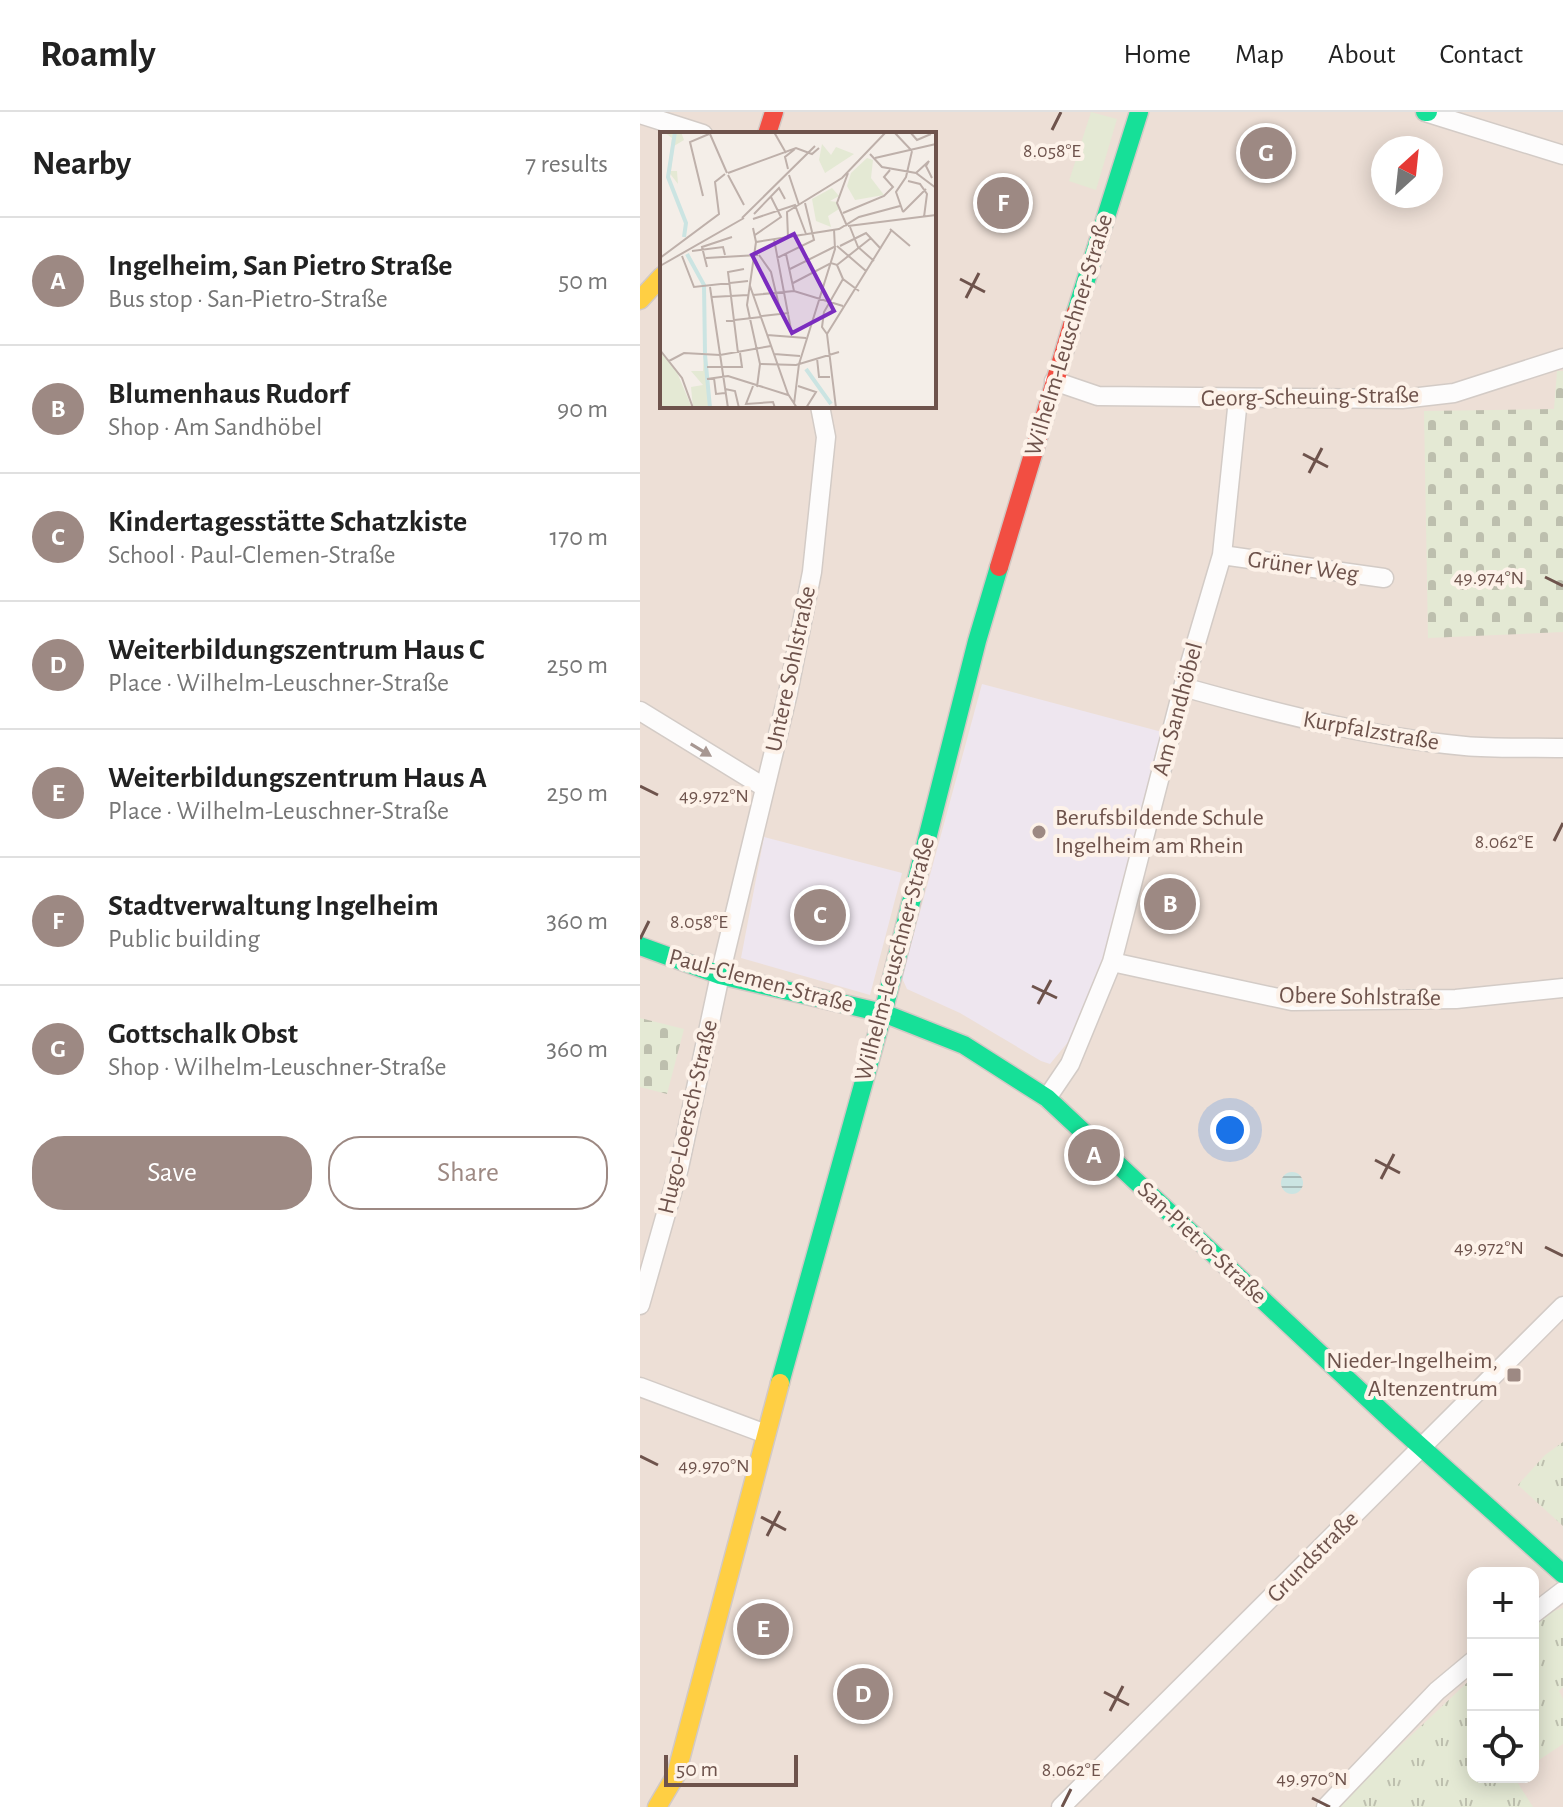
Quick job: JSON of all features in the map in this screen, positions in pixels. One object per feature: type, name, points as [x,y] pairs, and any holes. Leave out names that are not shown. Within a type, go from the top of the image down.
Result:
[{"type":"street","points":[[768,132],[774,112]]},
{"type":"street","name":"Wilhelm-Leuschner-Straße","points":[[657,1807],[676,1775],[766,1434],[883,1013],[977,641],[1054,381],[1139,112]]},
{"type":"street","points":[[1427,112],[1563,155]]},
{"type":"street","points":[[640,114],[695,132]]},
{"type":"street","points":[[640,300],[660,278]]},
{"type":"street","name":"Georg-Scheuing-Straße","points":[[1054,381],[1098,396],[1402,399],[1454,393],[1563,358]]},
{"type":"street","name":"Am Sandhöbel","points":[[1047,1098],[1070,1064],[1112,962],[1183,687],[1222,555],[1238,399]]},
{"type":"street","name":"Untere Sohlstraße","points":[[720,975],[788,693],[812,572],[826,437],[820,408]]},
{"type":"street","name":"Grüner Weg","points":[[1222,555],[1384,578]]},
{"type":"street","name":"Kurpfalzstraße","points":[[1183,687],[1285,716],[1386,736],[1467,746],[1563,748]]},
{"type":"street","points":[[640,711],[656,724],[764,787]]},
{"type":"street","name":"Paul-Clemen-Straße","points":[[640,946],[720,975],[883,1013]]},
{"type":"street","name":"Obere Sohlstraße","points":[[1112,962],[1292,1001],[1456,999],[1563,988]]},
{"type":"street","name":"Hugo-Loersch-Straße","points":[[640,1305],[679,1168],[720,975]]},
{"type":"street","name":"San-Pietro-Straße","points":[[883,1013],[964,1045],[1047,1098],[1563,1574]]},
{"type":"street","name":"Grundstraße","points":[[1061,1807],[1563,1306]]},
{"type":"street","points":[[640,1387],[766,1434]]},
{"type":"street","points":[[1539,1609],[1563,1591]]},
{"type":"street","points":[[1326,1807],[1437,1691],[1467,1666]]},
{"type":"shaded area","points":[[640,112],[1563,112],[1563,1807],[640,1807]]},
{"type":"shaded area","name":"Berufsbildende Schule Ingelheim am Rhein","points":[[982,684],[1162,732],[1111,932],[1092,991],[1073,1036],[1050,1064],[960,1013],[907,989],[902,978]]},
{"type":"shaded area","points":[[764,837],[902,873],[870,995],[741,958]]},
{"type":"green space","points":[[1091,112],[1117,119],[1096,190],[1069,181]]},
{"type":"green space","points":[[1557,371],[1563,371],[1563,632],[1428,638],[1424,411],[1554,409]]},
{"type":"green space","points":[[640,1018],[684,1029],[667,1094],[640,1087]]},
{"type":"green space","points":[[1563,1442],[1563,1526],[1518,1485],[1545,1455]]},
{"type":"green space","points":[[1563,1608],[1563,1687],[1559,1691],[1563,1699],[1563,1744],[1539,1760],[1539,1622],[1551,1612]]},
{"type":"green space","points":[[1467,1683],[1467,1783],[1518,1783],[1533,1807],[1340,1807]]},
{"type":"water","points":[[1292,1172],[1300,1175],[1303,1183],[1300,1191],[1292,1194],[1284,1191],[1281,1183],[1284,1175]]},
{"type":"traffic: fast","points":[[1076,312],[1139,112]]},
{"type":"traffic: fast","points":[[780,1383],[883,1013],[977,641],[999,567]]},
{"type":"traffic: fast","points":[[640,946],[720,975],[883,1013],[964,1045],[1047,1098],[1391,1420],[1563,1574]]},
{"type":"traffic: slow","points":[[640,300],[660,278]]},
{"type":"traffic: slow","points":[[657,1807],[676,1775],[780,1383]]},
{"type":"traffic: jam","points":[[768,132],[774,112]]},
{"type":"traffic: jam","points":[[999,567],[1076,312]]},
{"type":"place","name":"Gottschalk Obst","points":[[1266,153]]},
{"type":"place","name":"Stadtverwaltung Ingelheim","points":[[1003,203]]},
{"type":"place","name":"Berufsbildende Schule Ingelheim am Rhein","points":[[1039,832]]},
{"type":"place","name":"Blumenhaus Rudorf","points":[[1170,904]]},
{"type":"place","name":"Kindertagesstätte Schatzkiste","points":[[820,915]]},
{"type":"place","name":"Ingelheim, San Pietro Straße","points":[[1094,1155]]},
{"type":"place","name":"Nieder-Ingelheim, Altenzentrum","points":[[1514,1375]]},
{"type":"place","name":"Weiterbildungszentrum Haus A","points":[[763,1629]]},
{"type":"place","name":"Weiterbildungszentrum Haus C","points":[[863,1694]]}]
